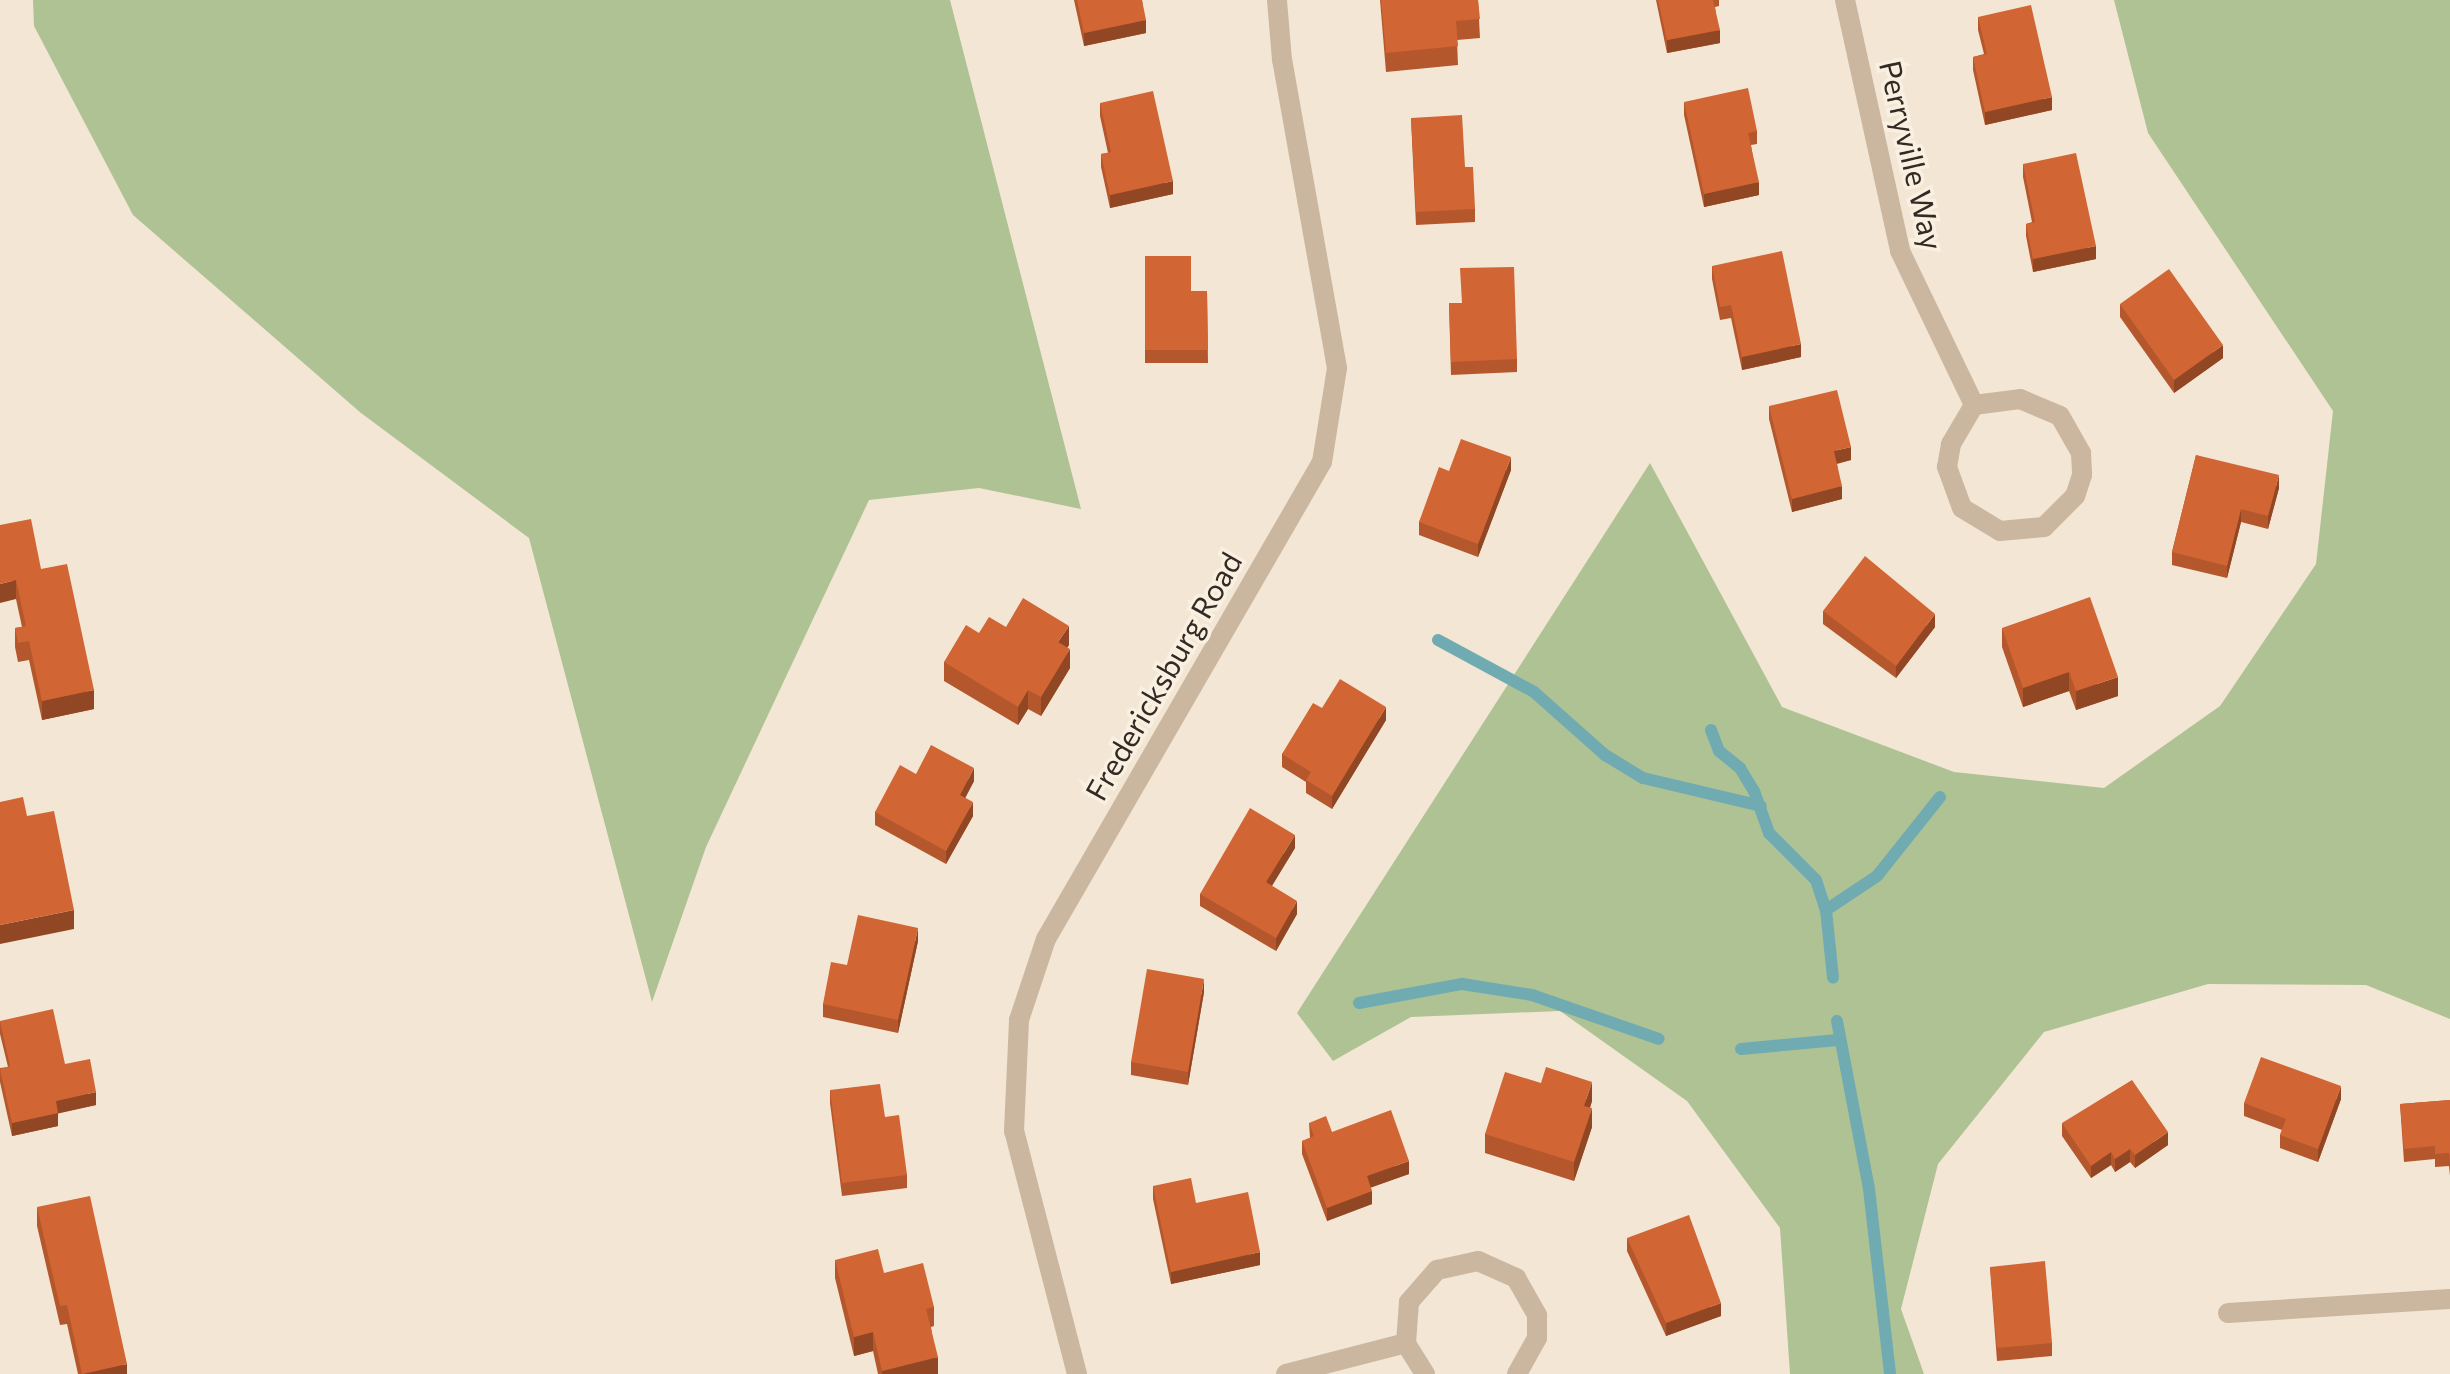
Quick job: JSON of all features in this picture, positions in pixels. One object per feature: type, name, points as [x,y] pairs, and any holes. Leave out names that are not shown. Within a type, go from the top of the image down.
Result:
[{"type":"street","name":"Fredericksburg Road","points":[[1077,1374],[1014,1131],[1019,1020],[1046,939],[1322,462],[1337,368],[1282,60],[1277,0]]},
{"type":"street","name":"Perryville Way","points":[[1845,0],[1900,251],[1974,405]]},
{"type":"street","points":[[2020,399],[2041,404],[2073,433],[2081,453],[2078,486],[2062,514],[2044,527],[2000,531],[1962,508],[1947,467],[1951,444],[1974,405],[2020,399]]},
{"type":"street","points":[[1425,1374],[1406,1343],[1407,1312],[1420,1283],[1447,1266],[1478,1261],[1516,1278],[1537,1315],[1537,1338],[1517,1374]]},
{"type":"street","points":[[2228,1313],[2450,1299]]},
{"type":"street","points":[[1286,1374],[1406,1343]]},
{"type":"green space","points":[[33,0],[950,0],[1081,509],[979,488],[869,500],[706,847],[652,1002],[529,538],[361,413],[133,215],[34,26]]},
{"type":"green space","points":[[2114,0],[2450,0],[2450,1019],[2366,985],[2208,984],[2044,1032],[1938,1164],[1901,1309],[1924,1374],[1790,1374],[1780,1228],[1687,1101],[1560,1011],[1411,1017],[1333,1061],[1297,1013],[1650,463],[1782,707],[1954,772],[2104,788],[2220,706],[2316,564],[2333,411],[2148,133]]},
{"type":"building","points":[[1077,0],[1142,0],[1146,20],[1084,33]]},
{"type":"building","points":[[1381,0],[1478,0],[1480,19],[1456,21],[1458,46],[1386,53]]},
{"type":"building","points":[[1658,0],[1713,0],[1720,30],[1667,40]]},
{"type":"building","points":[[2031,5],[2052,97],[1985,112],[1973,57],[1987,54],[1978,17]]},
{"type":"building","points":[[1748,88],[1757,131],[1748,133],[1759,182],[1704,194],[1684,102]]},
{"type":"building","points":[[1153,91],[1173,181],[1110,195],[1101,154],[1111,152],[1100,103]]},
{"type":"building","points":[[1462,115],[1465,167],[1473,167],[1475,209],[1416,212],[1411,118]]},
{"type":"building","points":[[2076,153],[2096,246],[2033,259],[2026,224],[2035,222],[2023,164]]},
{"type":"building","points":[[1782,251],[1801,344],[1742,357],[1731,305],[1720,307],[1712,266]]},
{"type":"building","points":[[1145,256],[1191,256],[1191,291],[1207,291],[1208,350],[1145,350]]},
{"type":"building","points":[[1514,267],[1517,359],[1451,362],[1449,303],[1462,303],[1460,268]]},
{"type":"building","points":[[2169,269],[2223,345],[2174,380],[2120,304]]},
{"type":"building","points":[[1837,390],[1851,447],[1834,451],[1842,486],[1792,499],[1769,406]]},
{"type":"building","points":[[1461,439],[1511,457],[1478,544],[1419,522],[1439,467],[1449,471]]},
{"type":"building","points":[[2196,455],[2279,475],[2268,516],[2241,509],[2227,566],[2172,552]]},
{"type":"building","points":[[31,519],[41,569],[67,564],[94,690],[42,701],[29,641],[18,643],[15,628],[26,626],[16,580],[0,584],[0,525]]},
{"type":"building","points":[[1865,556],[1935,614],[1896,666],[1823,611]]},
{"type":"building","points":[[2090,597],[2118,677],[2076,691],[2069,672],[2023,688],[2002,628]]},
{"type":"building","points":[[1023,598],[1069,626],[1058,642],[1070,649],[1041,697],[1028,690],[1018,707],[944,662],[966,625],[979,633],[989,617],[1006,627]]},
{"type":"building","points":[[1340,679],[1386,707],[1332,796],[1306,780],[1311,772],[1282,754],[1313,703],[1322,708]]},
{"type":"building","points":[[931,745],[974,768],[960,795],[973,802],[946,851],[875,812],[900,765],[916,774]]},
{"type":"building","points":[[23,797],[27,816],[54,811],[74,910],[0,925],[0,802]]},
{"type":"building","points":[[1250,808],[1295,835],[1266,882],[1297,901],[1276,938],[1200,894]]},
{"type":"building","points":[[858,915],[918,928],[898,1020],[823,1004],[831,962],[847,965]]},
{"type":"building","points":[[1147,969],[1204,979],[1188,1072],[1131,1062]]},
{"type":"building","points":[[53,1009],[65,1064],[90,1059],[96,1092],[56,1101],[58,1113],[12,1123],[0,1069],[10,1066],[0,1021]]},
{"type":"building","points":[[2261,1057],[2341,1086],[2318,1149],[2280,1135],[2286,1119],[2244,1103]]},
{"type":"building","points":[[1546,1067],[1592,1082],[1584,1106],[1592,1108],[1574,1162],[1485,1134],[1505,1072],[1541,1083]]},
{"type":"building","points":[[2132,1080],[2168,1132],[2135,1155],[2130,1149],[2115,1159],[2111,1152],[2091,1166],[2062,1123]]},
{"type":"building","points":[[880,1084],[885,1117],[899,1115],[907,1175],[842,1183],[830,1090]]},
{"type":"building","points":[[2450,1100],[2450,1163],[2449,1153],[2435,1154],[2435,1146],[2404,1149],[2400,1104]]},
{"type":"building","points":[[1391,1110],[1409,1161],[1367,1176],[1372,1191],[1327,1208],[1302,1141],[1314,1136],[1309,1123],[1326,1116],[1332,1132]]},
{"type":"building","points":[[1191,1178],[1196,1203],[1248,1192],[1260,1252],[1171,1272],[1153,1186]]},
{"type":"building","points":[[90,1196],[127,1364],[82,1374],[67,1305],[60,1306],[37,1207]]},
{"type":"building","points":[[1689,1215],[1721,1303],[1666,1323],[1627,1238]]},
{"type":"building","points":[[878,1249],[884,1273],[923,1263],[934,1307],[926,1309],[938,1357],[882,1371],[873,1332],[854,1337],[835,1260]]},
{"type":"building","points":[[2045,1261],[2052,1343],[1997,1348],[1990,1267]]},
{"type":"waterway","points":[[1438,640],[1534,692],[1605,755],[1643,778],[1761,806]]},
{"type":"waterway","points":[[1711,730],[1719,751],[1740,768],[1754,791],[1769,833],[1816,880],[1826,910],[1833,978]]},
{"type":"waterway","points":[[1826,910],[1877,876],[1940,797]]},
{"type":"waterway","points":[[1359,1003],[1462,984],[1532,995],[1659,1039]]},
{"type":"waterway","points":[[1837,1021],[1869,1189],[1890,1374]]},
{"type":"waterway","points":[[1741,1049],[1838,1040]]}]
